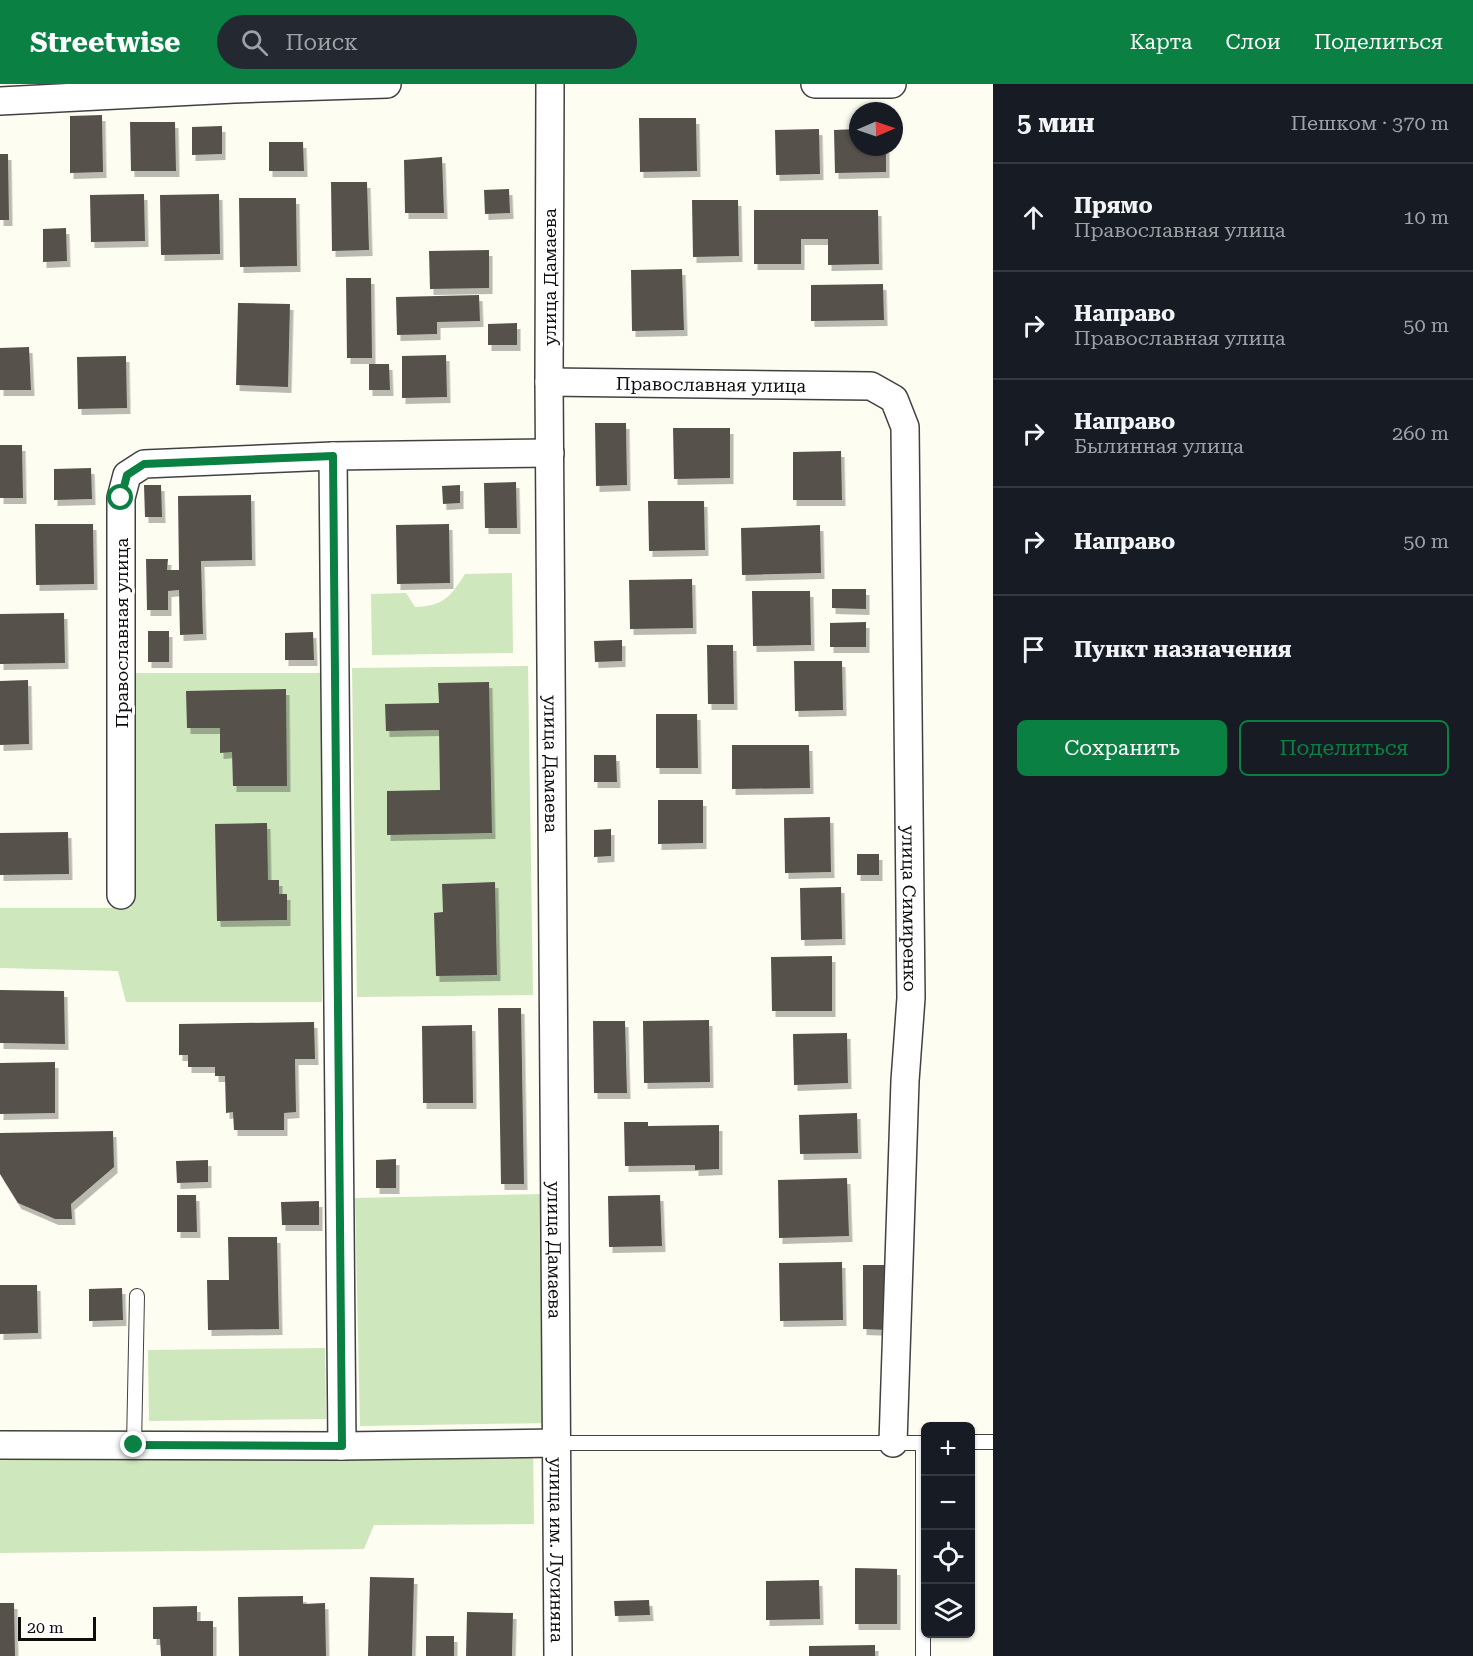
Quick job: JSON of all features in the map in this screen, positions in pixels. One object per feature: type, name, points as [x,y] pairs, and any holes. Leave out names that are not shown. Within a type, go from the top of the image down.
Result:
[{"type":"street","points":[[0,101],[234,86],[387,84]]},
{"type":"street","name":"улица Дамаева","points":[[550,84],[549,382],[557,1443]]},
{"type":"street","points":[[815,84],[892,84]]},
{"type":"street","name":"Православная улица","points":[[549,382],[872,386]]},
{"type":"street","name":"улица Симиренко","points":[[872,386],[894,399],[905,427],[911,998],[905,1081],[893,1443]]},
{"type":"street","name":"Православная улица","points":[[121,896],[121,498],[127,475],[144,464],[333,456],[550,453]]},
{"type":"street","points":[[333,456],[342,1446]]},
{"type":"street","points":[[0,1445],[342,1446],[557,1443]]},
{"type":"street","name":"улица им. Лусиняна","points":[[557,1443],[558,1656]]},
{"type":"lane","points":[[134,1445],[137,1296]]},
{"type":"lane","points":[[975,1442],[993,1442]]},
{"type":"lane","points":[[557,1443],[921,1443]]},
{"type":"lane","points":[[923,1656],[924,1476]]},
{"type":"green space","points":[[512,573],[513,653],[372,655],[371,594],[406,593],[415,607],[433,605],[445,599],[465,574]]},
{"type":"green space","points":[[528,666],[533,995],[357,997],[352,668]]},
{"type":"green space","points":[[131,673],[322,673],[322,1002],[126,1002],[118,971],[0,968],[0,908],[131,908]]},
{"type":"green space","points":[[543,1194],[547,1423],[360,1426],[355,1198]]},
{"type":"green space","points":[[325,1348],[326,1419],[149,1421],[148,1350]]},
{"type":"green space","points":[[533,1446],[534,1524],[374,1525],[364,1549],[0,1553],[0,1451]]},
{"type":"building","points":[[102,115],[103,172],[70,173],[70,116]]},
{"type":"building","points":[[639,118],[696,118],[697,171],[640,172]]},
{"type":"building","points":[[130,122],[175,122],[176,171],[131,171]]},
{"type":"building","points":[[222,126],[222,154],[192,155],[192,127]]},
{"type":"building","points":[[819,129],[820,174],[776,175],[775,130]]},
{"type":"building","points":[[849,129],[849,156],[886,156],[886,172],[835,173],[834,130]]},
{"type":"building","points":[[269,142],[303,142],[304,171],[269,171]]},
{"type":"building","points":[[0,154],[8,154],[9,220],[0,220]]},
{"type":"building","points":[[442,157],[444,213],[405,213],[404,160]]},
{"type":"building","points":[[331,182],[367,182],[369,250],[332,251]]},
{"type":"building","points":[[509,189],[510,213],[485,214],[484,190]]},
{"type":"building","points":[[144,194],[145,241],[91,242],[90,195]]},
{"type":"building","points":[[219,194],[220,254],[161,255],[160,195]]},
{"type":"building","points":[[239,198],[296,198],[297,266],[240,267]]},
{"type":"building","points":[[692,200],[738,200],[739,256],[693,257]]},
{"type":"building","points":[[754,210],[878,210],[879,264],[828,265],[828,239],[801,239],[801,264],[754,264]]},
{"type":"building","points":[[66,228],[67,261],[43,262],[43,229]]},
{"type":"building","points":[[489,250],[489,288],[430,289],[429,251]]},
{"type":"building","points":[[682,269],[684,330],[632,331],[631,270]]},
{"type":"building","points":[[346,278],[371,278],[372,358],[347,358]]},
{"type":"building","points":[[883,284],[884,320],[811,321],[811,285]]},
{"type":"building","points":[[479,295],[480,321],[437,322],[437,334],[397,335],[396,297]]},
{"type":"building","points":[[238,303],[290,304],[288,387],[236,385]]},
{"type":"building","points":[[517,323],[517,345],[488,345],[488,324]]},
{"type":"building","points":[[29,347],[31,390],[0,390],[0,348]]},
{"type":"building","points":[[446,355],[447,397],[402,398],[402,356]]},
{"type":"building","points":[[126,356],[127,408],[78,409],[77,357]]},
{"type":"building","points":[[369,364],[389,364],[390,390],[369,390]]},
{"type":"building","points":[[595,423],[626,423],[627,485],[596,486]]},
{"type":"building","points":[[673,428],[730,428],[730,478],[674,479]]},
{"type":"building","points":[[0,445],[22,445],[23,498],[0,498]]},
{"type":"building","points":[[841,451],[842,500],[793,500],[793,452]]},
{"type":"building","points":[[91,468],[92,499],[54,500],[54,469]]},
{"type":"building","points":[[516,482],[517,528],[485,528],[484,483]]},
{"type":"building","points":[[144,485],[161,485],[162,517],[145,517]]},
{"type":"building","points":[[460,485],[460,503],[443,504],[442,486]]},
{"type":"building","points":[[251,495],[252,560],[201,561],[203,634],[180,635],[179,590],[168,591],[168,610],[147,610],[146,559],[168,559],[167,570],[179,570],[178,496]]},
{"type":"building","points":[[648,501],[704,501],[705,550],[649,551]]},
{"type":"building","points":[[35,524],[93,524],[94,584],[36,585]]},
{"type":"building","points":[[449,524],[450,583],[397,584],[396,525]]},
{"type":"building","points":[[820,525],[821,573],[742,575],[741,528]]},
{"type":"building","points":[[692,579],[693,628],[630,629],[629,580]]},
{"type":"building","points":[[832,589],[866,589],[866,609],[832,608]]},
{"type":"building","points":[[752,591],[810,591],[811,645],[753,646]]},
{"type":"building","points":[[64,613],[65,663],[0,664],[0,614]]},
{"type":"building","points":[[866,622],[866,647],[830,647],[830,623]]},
{"type":"building","points":[[148,631],[169,631],[169,662],[148,662]]},
{"type":"building","points":[[313,632],[314,660],[285,660],[285,633]]},
{"type":"building","points":[[622,640],[622,661],[595,662],[594,641]]},
{"type":"building","points":[[707,645],[733,645],[734,704],[708,704]]},
{"type":"building","points":[[794,661],[842,661],[843,710],[795,711]]},
{"type":"building","points":[[28,680],[29,744],[0,745],[0,681]]},
{"type":"building","points":[[489,682],[492,833],[387,835],[387,791],[440,790],[439,730],[386,731],[385,704],[439,703],[438,683]]},
{"type":"building","points":[[286,689],[287,786],[233,786],[232,752],[220,753],[220,728],[187,728],[186,691]]},
{"type":"building","points":[[656,714],[697,714],[698,768],[656,768]]},
{"type":"building","points":[[732,745],[809,745],[810,788],[732,789]]},
{"type":"building","points":[[594,755],[616,755],[617,782],[594,782]]},
{"type":"building","points":[[658,800],[703,800],[703,843],[658,844]]},
{"type":"building","points":[[830,817],[831,872],[785,873],[784,818]]},
{"type":"building","points":[[267,823],[268,880],[279,880],[279,894],[287,894],[287,920],[217,921],[215,824]]},
{"type":"building","points":[[611,829],[611,856],[594,857],[594,830]]},
{"type":"building","points":[[68,832],[69,874],[0,875],[0,833]]},
{"type":"building","points":[[857,854],[879,854],[879,875],[857,875]]},
{"type":"building","points":[[495,882],[497,975],[436,976],[434,913],[443,912],[442,884]]},
{"type":"building","points":[[841,887],[842,939],[801,940],[800,888]]},
{"type":"building","points":[[832,956],[832,1011],[772,1011],[771,957]]},
{"type":"building","points":[[0,990],[64,991],[65,1044],[0,1043]]},
{"type":"building","points":[[498,1008],[521,1008],[524,1184],[501,1184]]},
{"type":"building","points":[[709,1020],[710,1082],[644,1083],[643,1021]]},
{"type":"building","points":[[593,1021],[625,1021],[627,1093],[594,1093]]},
{"type":"building","points":[[314,1022],[315,1059],[295,1059],[296,1112],[284,1113],[284,1130],[234,1130],[233,1112],[226,1113],[225,1076],[215,1076],[215,1067],[188,1067],[188,1055],[179,1055],[179,1024]]},
{"type":"building","points":[[472,1025],[473,1103],[423,1103],[422,1026]]},
{"type":"building","points":[[847,1033],[848,1083],[794,1085],[793,1034]]},
{"type":"building","points":[[55,1062],[55,1113],[0,1114],[0,1063]]},
{"type":"building","points":[[857,1113],[858,1153],[800,1154],[799,1115]]},
{"type":"building","points":[[624,1122],[648,1122],[648,1126],[719,1125],[719,1169],[695,1170],[695,1165],[625,1166]]},
{"type":"building","points":[[113,1131],[114,1167],[71,1204],[72,1219],[55,1219],[18,1203],[0,1174],[0,1133]]},
{"type":"building","points":[[396,1159],[396,1188],[376,1188],[376,1160]]},
{"type":"building","points":[[208,1160],[208,1182],[177,1183],[176,1161]]},
{"type":"building","points":[[847,1178],[849,1236],[779,1238],[778,1180]]},
{"type":"building","points":[[177,1195],[196,1195],[197,1232],[177,1232]]},
{"type":"building","points":[[660,1195],[662,1246],[609,1247],[608,1196]]},
{"type":"building","points":[[319,1201],[319,1225],[282,1225],[281,1202]]},
{"type":"building","points":[[228,1237],[277,1237],[279,1329],[208,1330],[207,1280],[229,1280]]},
{"type":"building","points":[[842,1262],[843,1320],[780,1321],[779,1263]]},
{"type":"building","points":[[863,1265],[888,1265],[888,1330],[863,1329]]},
{"type":"building","points":[[0,1285],[37,1285],[38,1333],[0,1334]]},
{"type":"building","points":[[122,1288],[123,1320],[89,1321],[89,1289]]},
{"type":"building","points":[[855,1568],[897,1569],[897,1624],[855,1624]]},
{"type":"building","points":[[370,1577],[414,1578],[412,1656],[368,1656]]},
{"type":"building","points":[[819,1580],[820,1619],[766,1620],[766,1581]]},
{"type":"building","points":[[303,1596],[303,1604],[325,1603],[326,1656],[239,1656],[238,1597]]},
{"type":"building","points":[[649,1600],[650,1615],[615,1616],[614,1601]]},
{"type":"building","points":[[0,1603],[14,1603],[15,1656],[0,1656]]},
{"type":"building","points":[[197,1606],[197,1621],[213,1621],[213,1656],[161,1656],[160,1639],[153,1639],[153,1607]]},
{"type":"building","points":[[467,1612],[513,1613],[512,1656],[466,1656]]},
{"type":"building","points":[[426,1636],[454,1636],[454,1656],[426,1656]]},
{"type":"building","points":[[875,1645],[875,1656],[809,1656],[809,1646]]},
{"type":"route","points":[[121,498],[127,475],[144,464],[333,456],[342,1446],[134,1445]]}]
